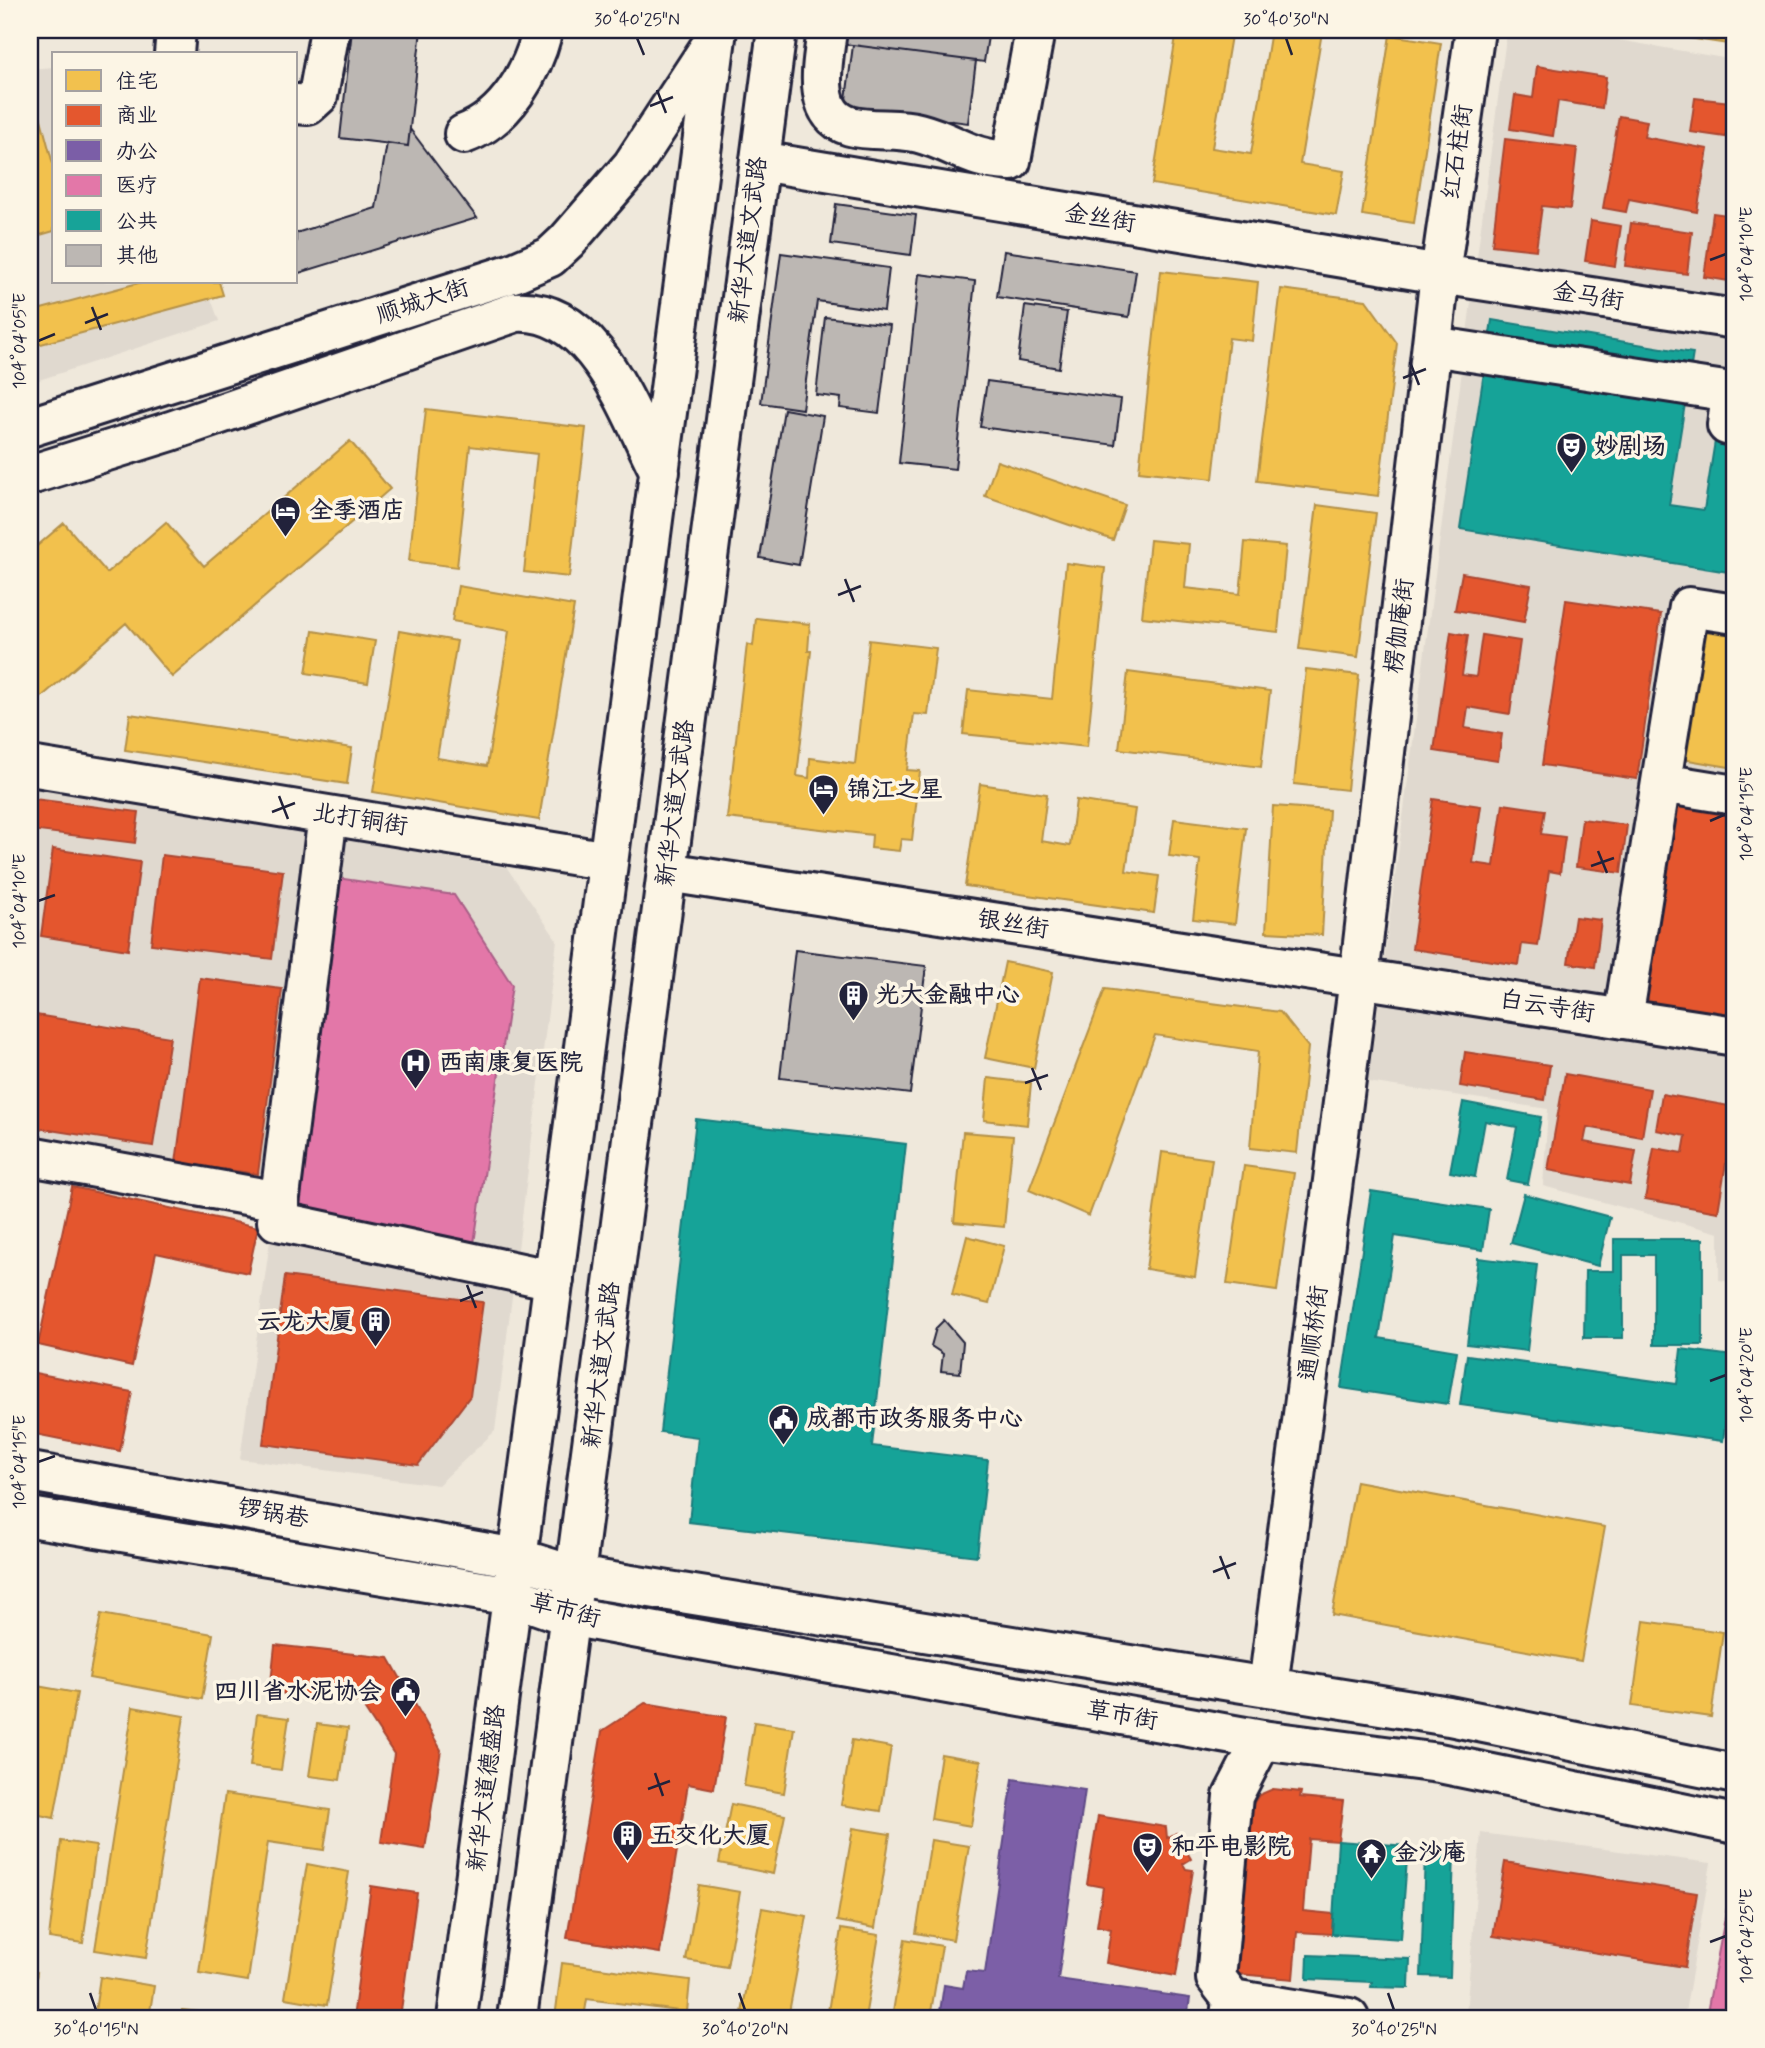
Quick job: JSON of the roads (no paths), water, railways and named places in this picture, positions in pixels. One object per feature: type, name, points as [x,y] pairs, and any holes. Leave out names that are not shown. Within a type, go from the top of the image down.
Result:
[{"type":"main road","points":[[174,52],[176,30]]},
{"type":"main road","points":[[298,104],[308,105],[318,96],[330,30]]},
{"type":"main road","points":[[464,134],[501,110],[522,82],[538,48],[543,30]]},
{"type":"main road","name":"新华大道文武路","points":[[575,1576],[777,30]]},
{"type":"main road","points":[[827,30],[821,78],[824,99],[831,113],[848,125],[916,132],[947,142],[968,155],[1011,161],[1035,30]]},
{"type":"main road","name":"红石柱街","points":[[1440,274],[1475,30]]},
{"type":"main road","points":[[517,1558],[717,33]]},
{"type":"main road","name":"顺城大街","points":[[30,428],[513,273],[550,257],[632,166],[717,33]]},
{"type":"main road","points":[[989,200],[995,160]]},
{"type":"main road","name":"金丝街","points":[[760,161],[1440,274]]},
{"type":"main road","name":"金马街","points":[[1440,274],[1735,319]]},
{"type":"main road","name":"楞伽庵街","points":[[1359,978],[1440,274]]},
{"type":"main road","name":"顺城大街","points":[[30,475],[171,431],[516,312],[536,310],[572,327],[593,349],[660,472]]},
{"type":"main road","points":[[1432,346],[1731,392],[1727,425],[1735,427]]},
{"type":"main road","points":[[1623,1019],[1689,607],[1735,614]]},
{"type":"main road","name":"北打铜街","points":[[30,766],[608,861]]},
{"type":"main road","points":[[1661,783],[1735,794]]},
{"type":"main road","points":[[328,815],[276,1221],[554,1280]]},
{"type":"main road","name":"银丝街","points":[[667,872],[1359,978]]},
{"type":"main road","name":"白云寺街","points":[[1359,978],[1735,1036]]},
{"type":"main road","name":"通顺桥街","points":[[1268,1687],[1359,978]]},
{"type":"main road","points":[[30,1156],[279,1201]]},
{"type":"main road","name":"锣锅巷","points":[[30,1472],[517,1558]]},
{"type":"main road","name":"锣锅巷","points":[[30,1517],[512,1596]]},
{"type":"main road","name":"草市街","points":[[517,1558],[575,1576],[1449,1716],[1735,1774]]},
{"type":"main road","name":"新华大道德盛路","points":[[457,2018],[517,1558]]},
{"type":"main road","points":[[517,2018],[575,1576]]},
{"type":"main road","name":"草市街","points":[[512,1596],[569,1616],[1262,1740],[1440,1763],[1735,1824]]},
{"type":"main road","points":[[1262,1740],[1233,1796],[1216,1978],[1231,2009],[1349,2018]]},
{"type":"place","name":"妙剧场","points":[[1571,474]]},
{"type":"place","name":"全季酒店","points":[[286,538]]},
{"type":"place","name":"锦江之星","points":[[824,817]]},
{"type":"place","name":"光大金融中心","points":[[853,1022]]},
{"type":"place","name":"西南康复医院","points":[[416,1090]]},
{"type":"place","name":"云龙大厦","points":[[376,1349]]},
{"type":"place","name":"成都市政务服务中心","points":[[784,1446]]},
{"type":"place","name":"四川省水泥协会","points":[[405,1719]]},
{"type":"place","name":"五交化大厦","points":[[627,1863]]},
{"type":"place","name":"和平电影院","points":[[1148,1874]]},
{"type":"place","name":"金沙庵","points":[[1371,1880]]}]
